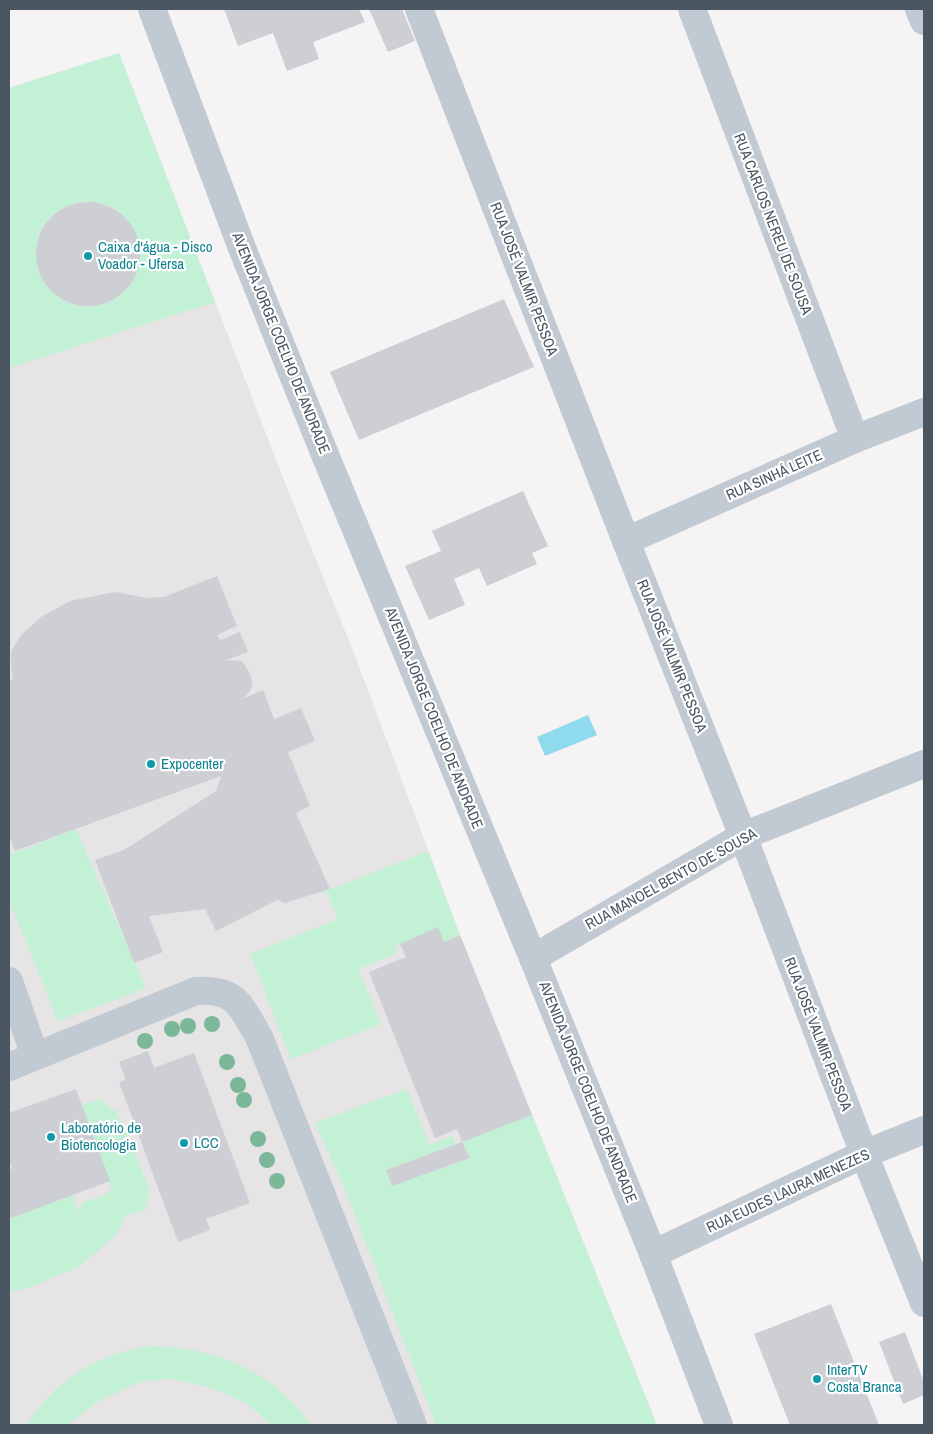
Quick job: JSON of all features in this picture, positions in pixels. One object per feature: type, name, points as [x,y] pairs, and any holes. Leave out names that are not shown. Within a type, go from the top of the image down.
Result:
[{"type":"street","name":"AVENIDA JORGE COELHO DE ANDRADE","points":[[152,9],[242,248],[326,458],[533,958],[653,1254],[719,1425]]},
{"type":"street","name":"RUA JOSÉ VALMIR PESSOA","points":[[419,9],[743,836],[864,1154],[924,1303]]},
{"type":"street","name":"RUA CARLOS NEREU DE SOUSA","points":[[692,9],[855,439]]},
{"type":"street","points":[[920,9],[924,21]]},
{"type":"street","name":"RUA SINHÁ LEITE","points":[[626,541],[855,439],[924,412]]},
{"type":"street","name":"RUA MANOEL BENTO DE SOUSA","points":[[533,958],[743,836],[924,764]]},
{"type":"street","points":[[9,981],[35,1056]]},
{"type":"street","points":[[9,1067],[196,991],[213,990],[232,997],[244,1012],[259,1037],[413,1425]]},
{"type":"street","name":"RUA EUDES LAURA MENEZES","points":[[653,1254],[864,1154],[924,1130]]},
{"type":"shaded area","points":[[119,53],[287,488],[354,653],[460,935],[657,1425],[9,1425],[9,88]]},
{"type":"green space","points":[[119,53],[215,302],[9,368],[9,88]],"holes":[[[86,201],[105,204],[122,214],[137,235],[140,260],[133,281],[115,299],[103,304],[80,306],[60,298],[46,284],[38,266],[36,245],[43,226],[59,211]]]},
{"type":"green space","points":[[76,829],[146,988],[58,1021],[9,900],[9,855]]},
{"type":"green space","points":[[428,851],[460,935],[444,942],[438,928],[395,946],[397,953],[358,969],[381,1024],[291,1059],[250,954],[338,919],[325,891]]},
{"type":"green space","points":[[407,1089],[429,1145],[452,1136],[456,1144],[386,1170],[392,1186],[470,1158],[462,1142],[532,1115],[657,1425],[436,1425],[346,1192],[315,1123]]},
{"type":"green space","points":[[98,1099],[116,1111],[135,1151],[149,1190],[146,1210],[126,1215],[117,1234],[80,1266],[34,1286],[9,1293],[9,1212],[11,1218],[72,1195],[80,1213],[82,1203],[107,1194],[112,1188],[82,1105]]},
{"type":"green space","points":[[154,1346],[201,1352],[243,1366],[280,1390],[311,1425],[272,1425],[247,1404],[222,1392],[172,1379],[145,1381],[133,1385],[99,1401],[67,1425],[27,1425],[51,1395],[81,1370],[116,1354]]},
{"type":"water","points":[[588,715],[597,735],[545,756],[537,737]]},
{"type":"building","points":[[224,9],[359,9],[365,22],[313,42],[319,59],[287,71],[273,33],[238,46]]},
{"type":"building","points":[[369,9],[402,9],[415,41],[388,52]]},
{"type":"building","name":"Caixa d'água - Disco Voador - Ufersa","points":[[88,202],[108,206],[117,210],[125,217],[132,225],[136,234],[140,254],[136,274],[132,283],[125,291],[117,298],[108,302],[88,306],[68,302],[59,298],[51,291],[44,283],[40,274],[36,254],[40,234],[44,225],[51,217],[59,210],[68,206]]},
{"type":"building","points":[[504,299],[534,367],[359,440],[330,372]]},
{"type":"building","points":[[523,491],[548,546],[532,553],[537,564],[487,586],[479,568],[454,579],[465,605],[429,620],[405,566],[441,551],[432,531]]},
{"type":"building","name":"Expocenter","points":[[217,576],[237,626],[217,635],[220,640],[240,632],[248,652],[224,661],[242,661],[248,670],[252,680],[252,687],[247,695],[240,700],[263,690],[274,719],[301,708],[315,741],[288,752],[310,806],[296,813],[330,889],[285,903],[277,900],[216,931],[205,909],[149,916],[163,952],[134,963],[95,860],[124,850],[216,791],[221,776],[15,851],[9,836],[9,681],[13,679],[11,652],[21,635],[41,617],[70,601],[115,592],[148,598],[164,597]]},
{"type":"building","points":[[438,927],[444,942],[460,935],[532,1115],[462,1142],[457,1129],[435,1138],[369,972],[406,957],[400,944]]},
{"type":"building","name":"LCC","points":[[148,1051],[154,1068],[194,1053],[250,1203],[206,1219],[210,1230],[178,1242],[119,1082],[126,1080],[119,1062]]},
{"type":"building","name":"Laboratório de Biotencologia","points":[[76,1089],[110,1181],[11,1218],[9,1212],[9,1170],[12,1169],[9,1160],[9,1113]]},
{"type":"building","points":[[462,1142],[470,1158],[392,1186],[386,1170]]},
{"type":"building","name":"InterTV Costa Branca","points":[[831,1304],[879,1425],[790,1425],[754,1334]]},
{"type":"building","points":[[905,1332],[924,1382],[924,1395],[903,1404],[879,1342]]},
{"type":"place","name":"Caixa d'água - Disco Voador - Ufersa","points":[[88,256]]},
{"type":"place","name":"Expocenter","points":[[151,764]]},
{"type":"place","name":"Laboratório de Biotencologia","points":[[51,1137]]},
{"type":"place","name":"LCC","points":[[184,1143]]},
{"type":"place","name":"InterTV Costa Branca","points":[[817,1379]]}]
